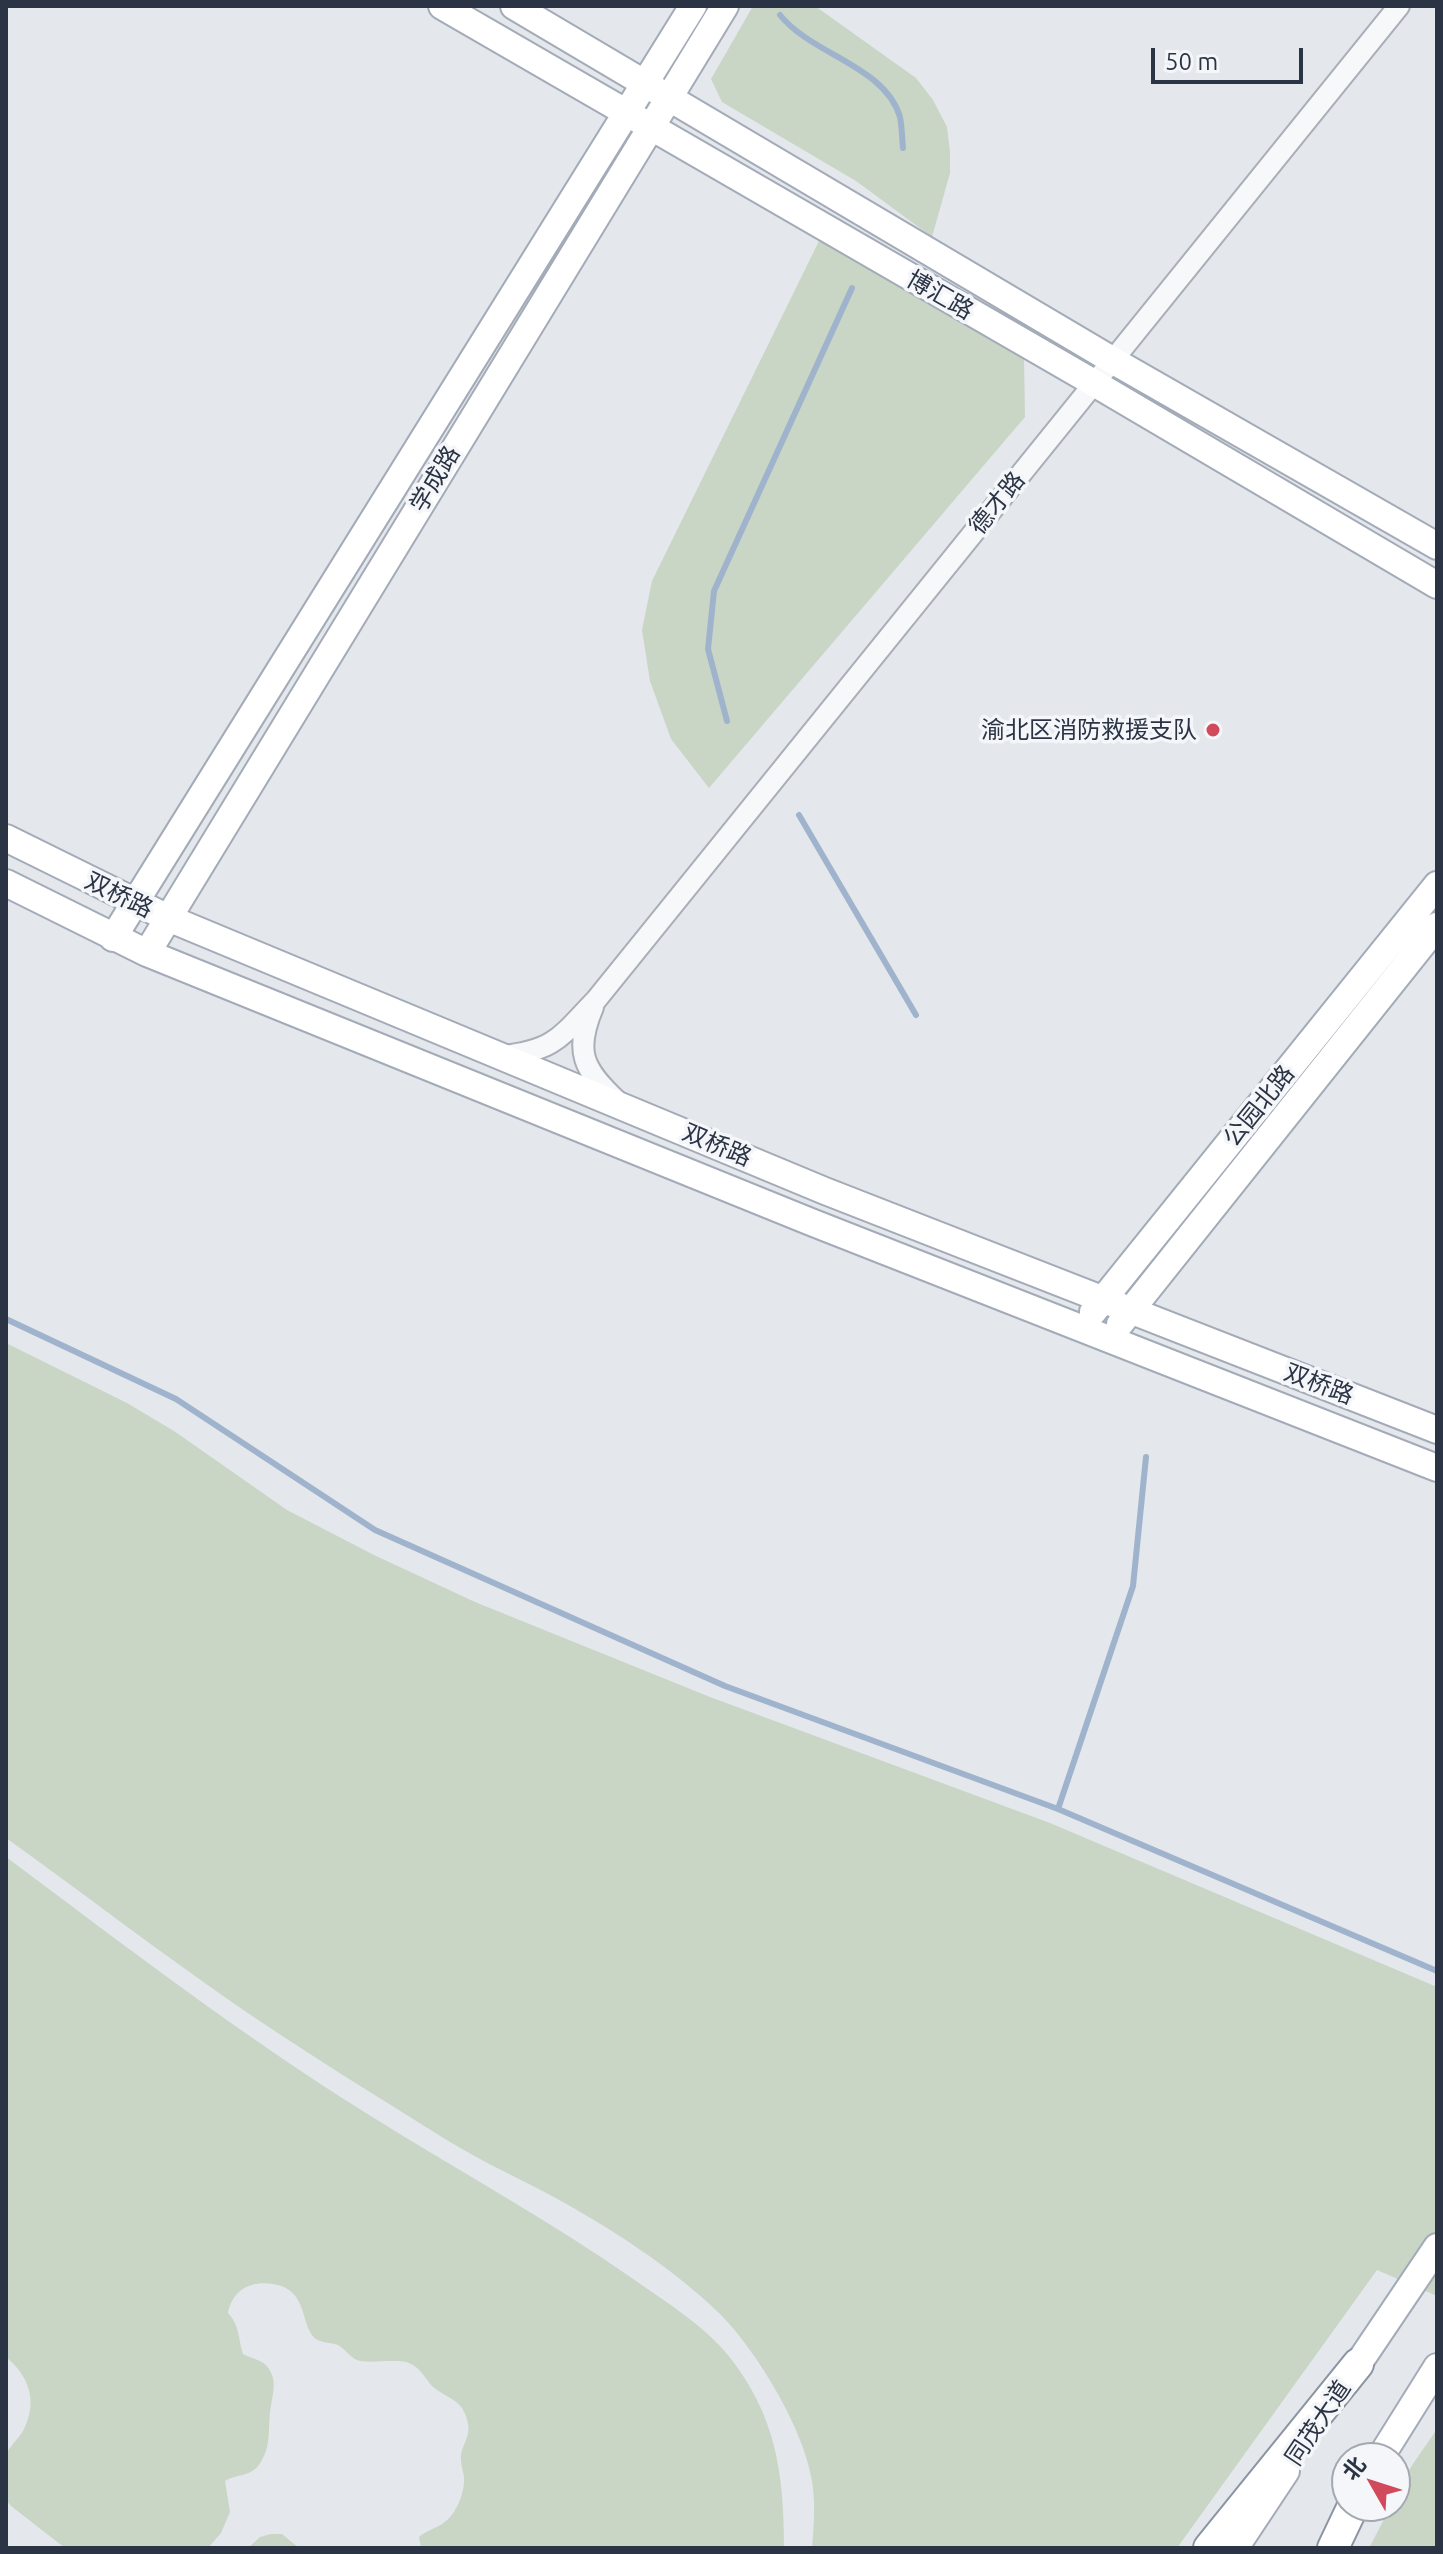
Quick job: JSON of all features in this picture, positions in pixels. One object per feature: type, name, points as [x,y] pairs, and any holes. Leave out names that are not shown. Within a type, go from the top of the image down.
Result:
[{"type":"highway","points":[[1209,2548],[1358,2364]]},
{"type":"highway","points":[[1333,2548],[1344,2522]]},
{"type":"main road","name":"博汇路","points":[[442,6],[1437,585]]},
{"type":"main road","name":"博汇路","points":[[514,6],[1112,360],[1437,546]]},
{"type":"main road","name":"学成路","points":[[113,938],[693,6]]},
{"type":"main road","name":"学成路","points":[[147,953],[725,6]]},
{"type":"main road","name":"双桥路","points":[[6,838],[168,918],[825,1191],[1437,1430]]},
{"type":"main road","name":"双桥路","points":[[6,883],[147,953],[811,1222],[1437,1468]]},
{"type":"main road","name":"公园北路","points":[[1080,1328],[1437,885]]},
{"type":"main road","name":"公园北路","points":[[1109,1338],[1437,926]]},
{"type":"main road","name":"同茂大道","points":[[1235,2548],[1437,2247]]},
{"type":"main road","points":[[1390,2442],[1437,2367]]},
{"type":"main road","points":[[1323,2548],[1340,2522]]},
{"type":"street","name":"德才路","points":[[503,1056],[531,1053],[546,1047],[596,1000],[1399,6]]},
{"type":"street","name":"德才路","points":[[596,1000],[585,1027],[582,1043],[584,1058],[597,1083],[620,1104]]},
{"type":"green space","points":[[753,6],[815,6],[916,78],[933,100],[947,127],[950,152],[950,173],[932,237],[856,181],[722,102],[711,79]]},
{"type":"green space","points":[[820,239],[1024,358],[1025,417],[709,788],[671,739],[650,681],[642,630],[652,581]]},
{"type":"green space","points":[[6,1343],[127,1403],[174,1431],[287,1510],[475,1602],[710,1697],[1050,1823],[1437,1987],[1437,2296],[1377,2270],[1177,2548],[812,2548],[813,2485],[806,2456],[788,2412],[748,2347],[701,2297],[661,2264],[618,2235],[450,2142],[289,2040],[207,1985],[6,1838]]},
{"type":"green space","points":[[6,1857],[183,1989],[274,2052],[366,2113],[606,2260],[708,2334],[744,2377],[767,2423],[779,2470],[784,2548],[421,2548],[419,2537],[450,2517],[462,2495],[464,2477],[461,2455],[469,2429],[463,2409],[432,2386],[411,2364],[361,2361],[338,2345],[320,2341],[309,2329],[294,2294],[285,2288],[265,2283],[244,2288],[234,2298],[228,2313],[237,2327],[243,2354],[264,2364],[273,2378],[268,2444],[263,2459],[254,2470],[225,2481],[230,2512],[221,2533],[208,2548],[65,2548],[11,2506],[6,2500],[5,2459],[24,2429],[31,2399],[20,2372],[6,2357]]},
{"type":"green space","points":[[1437,2429],[1437,2548],[1369,2548],[1383,2522],[1411,2522],[1411,2468]]},
{"type":"green space","points":[[282,2534],[299,2548],[248,2548],[260,2537]]},
{"type":"waterway","points":[[780,15],[810,41],[879,85],[892,100],[900,117],[903,148]]},
{"type":"waterway","points":[[727,721],[708,649],[714,591],[852,288]]},
{"type":"waterway","points":[[799,815],[916,1015]]},
{"type":"waterway","points":[[6,1319],[176,1399],[375,1530],[725,1686],[1058,1809],[1437,1971]]},
{"type":"waterway","points":[[1058,1809],[1133,1586],[1146,1457]]},
{"type":"place","name":"渝北区消防救援支队","points":[[1213,730]]}]
